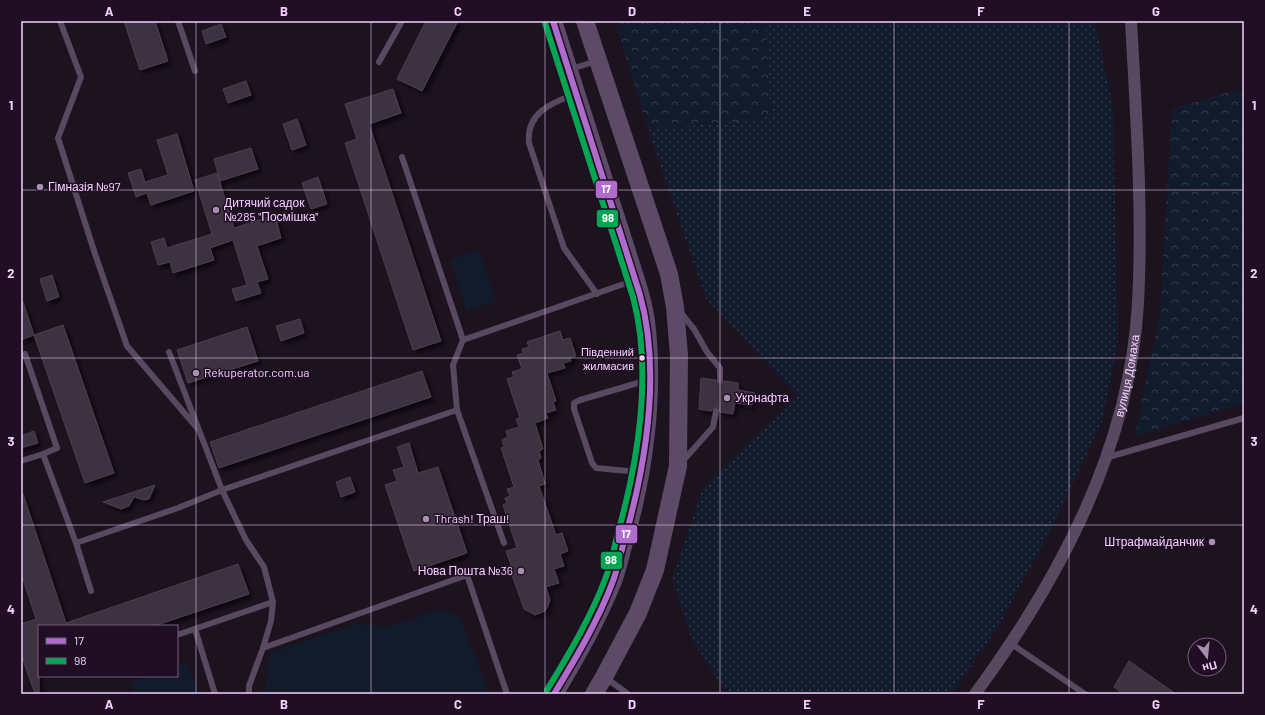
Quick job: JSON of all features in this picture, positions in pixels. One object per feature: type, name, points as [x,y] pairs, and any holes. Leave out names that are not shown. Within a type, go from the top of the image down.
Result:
[{"type":"street","points":[[553,21],[575,94],[636,280],[646,320],[648,352],[647,413],[640,472],[635,502],[614,580],[594,624],[554,694]]},
{"type":"street","points":[[585,21],[669,274],[675,306],[680,355],[678,466],[655,570],[638,613],[594,694]]},
{"type":"street","name":"вулиця Домаха","points":[[975,694],[1010,643],[1068,547],[1085,512],[1117,424],[1131,358],[1138,305],[1141,199],[1131,21]]},
{"type":"lane","points":[[60,21],[81,77],[58,138],[100,268],[127,346],[198,429]]},
{"type":"lane","points":[[178,21],[194,71]]},
{"type":"lane","points":[[379,62],[402,21]]},
{"type":"lane","points":[[569,70],[598,60]]},
{"type":"lane","points":[[575,94],[542,109],[535,117],[528,135],[529,143],[564,248],[597,294]]},
{"type":"lane","points":[[402,157],[463,340],[452,365],[457,410],[504,543]]},
{"type":"lane","points":[[463,340],[636,280]]},
{"type":"lane","points":[[675,306],[694,329],[704,348],[720,368],[720,380]]},
{"type":"lane","points":[[170,352],[222,490],[246,540],[264,567],[273,602],[271,620],[263,648],[249,686],[249,694]]},
{"type":"lane","points":[[21,356],[25,354],[57,448],[21,461]]},
{"type":"lane","points":[[640,472],[596,468],[592,463],[578,422],[574,403],[648,380]]},
{"type":"lane","points":[[76,543],[178,508],[222,490],[457,410]]},
{"type":"lane","points":[[678,466],[713,427],[716,411]]},
{"type":"lane","points":[[1105,458],[1244,418]]},
{"type":"lane","points":[[43,454],[92,591]]},
{"type":"lane","points":[[263,648],[467,575],[507,694]]},
{"type":"lane","points":[[178,635],[273,602]]},
{"type":"lane","points":[[195,629],[215,694]]},
{"type":"lane","points":[[1010,643],[1085,694]]},
{"type":"lane","points":[[604,677],[628,694]]},
{"type":"green space","points":[[615,21],[765,21],[771,114],[756,119],[648,130]]},
{"type":"green space","points":[[765,21],[1097,21],[1096,27],[1113,107],[1118,341],[1102,422],[1054,523],[998,627],[951,694],[727,694],[692,640],[672,578],[703,487],[798,396],[706,299],[648,130],[756,119],[771,114]]},
{"type":"green space","points":[[1235,90],[1244,90],[1244,404],[1135,436],[1160,312],[1172,109]]},
{"type":"green space","points":[[479,250],[496,301],[467,311],[450,260]]},
{"type":"green space","points":[[442,609],[460,617],[490,694],[264,694],[270,653],[354,624],[390,626]]},
{"type":"green space","points":[[187,662],[198,694],[133,694],[129,683],[145,677],[178,677],[178,666]]},
{"type":"building","points":[[124,21],[155,21],[168,61],[140,70]]},
{"type":"building","points":[[426,21],[458,21],[422,91],[397,79]]},
{"type":"building","points":[[221,24],[226,37],[206,44],[202,31]]},
{"type":"building","points":[[246,81],[251,95],[228,103],[223,89]]},
{"type":"building","points":[[393,89],[401,113],[369,124],[441,341],[413,350],[345,143],[357,139],[345,104]]},
{"type":"building","points":[[297,119],[306,145],[292,150],[283,124]]},
{"type":"building","points":[[177,134],[194,191],[151,205],[147,193],[136,197],[128,173],[141,169],[145,182],[168,175],[157,140]]},
{"type":"building","points":[[251,148],[258,169],[220,181],[214,159]]},
{"type":"building","points":[[217,173],[234,228],[275,215],[281,238],[257,246],[268,279],[257,282],[261,293],[236,301],[232,289],[247,285],[233,240],[210,248],[214,260],[173,273],[170,262],[158,265],[151,242],[164,238],[167,248],[212,234],[195,180]]},
{"type":"building","points":[[318,177],[327,204],[311,209],[302,183]]},
{"type":"building","points":[[52,275],[59,297],[47,301],[40,279]]},
{"type":"building","points":[[21,302],[23,302],[34,335],[21,340]]},
{"type":"building","points":[[300,319],[304,333],[281,341],[276,326]]},
{"type":"building","points":[[63,325],[114,473],[85,483],[34,335]]},
{"type":"building","points":[[247,327],[258,361],[188,383],[177,350]]},
{"type":"building","points":[[560,331],[563,340],[570,338],[576,356],[570,358],[571,361],[563,363],[565,368],[547,373],[556,401],[553,402],[556,410],[546,413],[548,418],[535,423],[543,449],[539,451],[541,458],[538,460],[545,484],[539,486],[556,535],[562,533],[568,551],[560,554],[564,566],[554,569],[559,583],[546,587],[550,600],[548,606],[545,611],[535,615],[524,609],[509,566],[511,565],[506,551],[517,548],[503,505],[507,503],[505,498],[510,496],[507,489],[514,487],[501,448],[504,447],[502,440],[508,437],[506,431],[519,427],[516,419],[520,418],[507,379],[514,377],[512,372],[522,369],[517,355],[523,353],[522,349],[529,347],[527,342]]},
{"type":"building","points":[[422,371],[431,397],[219,468],[210,442]]},
{"type":"building","name":"Укрнафта","points":[[701,378],[716,380],[720,384],[724,381],[738,383],[738,390],[755,393],[752,405],[735,403],[733,414],[720,412],[719,408],[716,407],[711,411],[699,409]]},
{"type":"building","points":[[34,431],[38,443],[21,448],[21,436]]},
{"type":"building","name":"Thrash! Траш!","points":[[409,443],[418,473],[438,467],[467,553],[414,571],[385,485],[397,481],[393,470],[404,467],[397,447]]},
{"type":"building","points":[[350,477],[355,492],[341,497],[336,482]]},
{"type":"building","points":[[155,485],[149,499],[144,500],[134,497],[129,506],[121,509],[103,502]]},
{"type":"building","points":[[21,494],[23,494],[66,623],[238,564],[249,594],[157,625],[38,625],[39,694],[35,694],[21,654],[21,624],[36,619],[21,573]]},
{"type":"building","points":[[1129,661],[1176,694],[1123,694],[1114,687]]},
{"type":"transit line","name":"17","points":[[553,21],[640,295],[646,324],[650,386],[645,448],[633,509],[615,576],[594,625],[554,694]]},
{"type":"transit line","name":"98","points":[[545,23],[633,297],[639,326],[642,356],[642,386],[637,448],[625,508],[614,552],[606,577],[587,621],[547,690]]},
{"type":"place","name":"Гімназія №97","points":[[40,187]]},
{"type":"place","name":"Дитячий садок №285 \"Посмішка\"","points":[[216,210]]},
{"type":"place","name":"Південний жилмасив","points":[[642,358]]},
{"type":"place","name":"Rekuperator.com.ua","points":[[196,373]]},
{"type":"place","name":"Укрнафта","points":[[727,398]]},
{"type":"place","name":"Thrash! Траш!","points":[[426,519]]},
{"type":"place","name":"Штрафмайданчик","points":[[1212,542]]},
{"type":"place","name":"Нова Пошта №36","points":[[521,571]]}]
